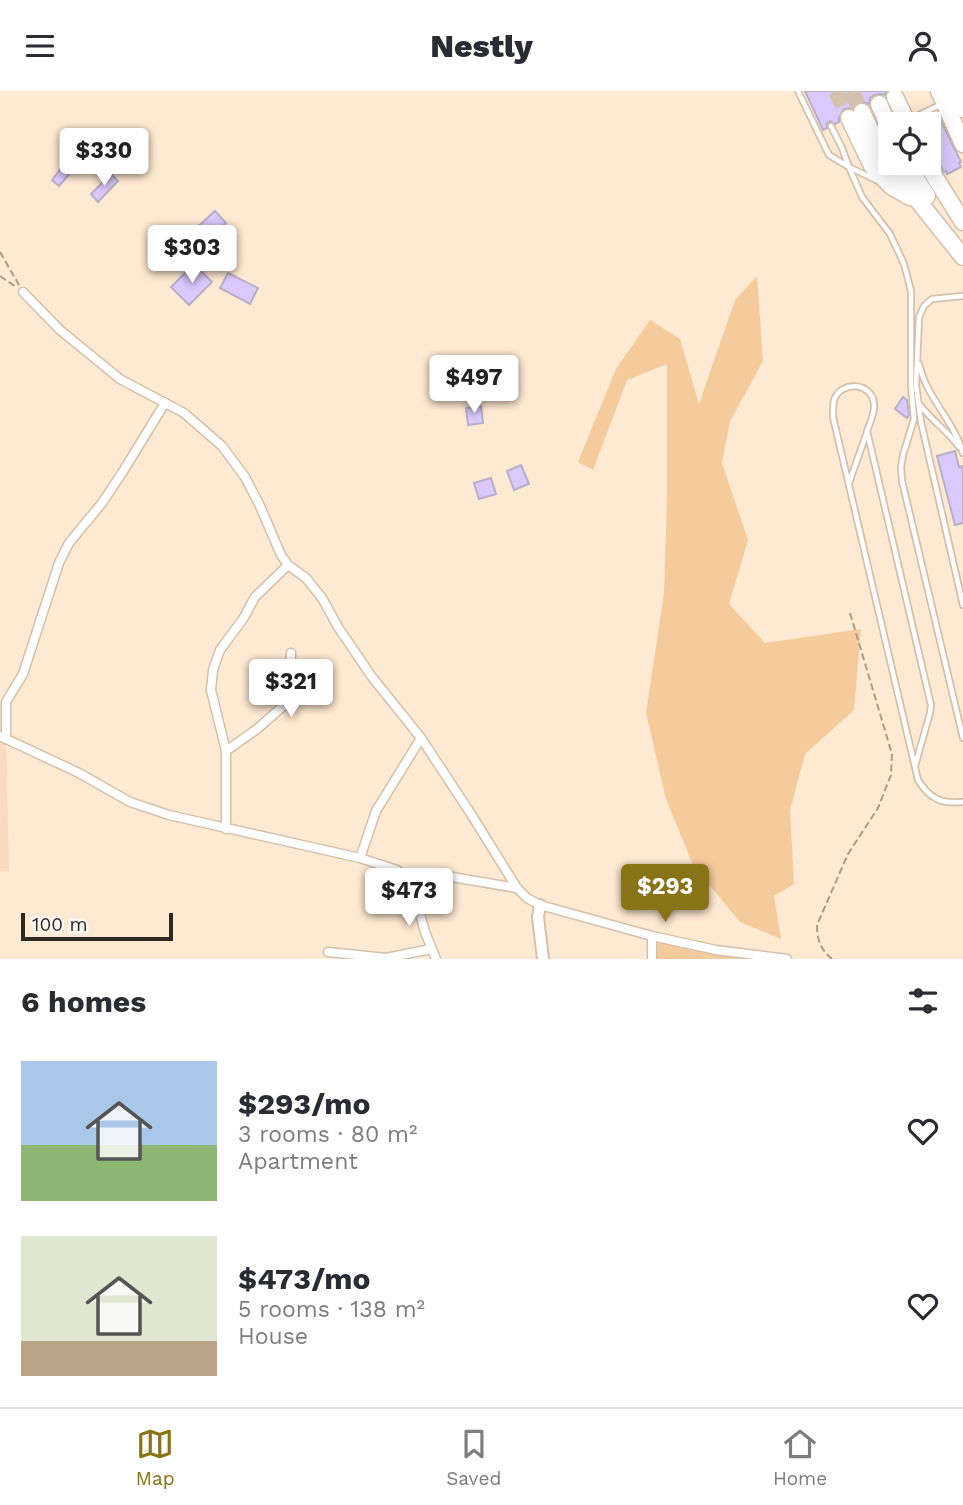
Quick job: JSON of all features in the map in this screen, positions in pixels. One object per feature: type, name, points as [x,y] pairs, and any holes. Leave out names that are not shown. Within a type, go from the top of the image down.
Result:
[{"type":"highway","points":[[895,97],[896,112]]},
{"type":"highway","points":[[953,98],[963,144]]},
{"type":"highway","points":[[879,104],[886,112]]},
{"type":"highway","points":[[855,115],[872,166],[891,186],[921,203]]},
{"type":"highway","points":[[864,136],[963,257]]},
{"type":"highway","points":[[912,175],[963,242]]},
{"type":"highway","points":[[934,175],[963,222]]},
{"type":"street","points":[[23,292],[60,330],[120,379],[184,413],[222,446],[260,506],[281,555],[288,565],[306,577],[322,598],[372,677],[421,738],[517,888],[527,898],[540,905],[652,936],[716,950],[788,959]]},
{"type":"street","points":[[165,403],[122,473],[102,503],[69,543],[59,563],[23,674],[3,704],[3,737],[79,773],[130,802],[169,815],[360,858],[397,870],[412,885],[436,959]]},
{"type":"street","points":[[226,829],[226,751],[211,690],[213,670],[220,650],[243,619],[255,597],[288,565]]},
{"type":"street","points":[[226,751],[257,729],[290,700],[291,653]]},
{"type":"street","points":[[360,858],[376,811],[421,738]]},
{"type":"street","points":[[412,885],[424,879],[446,876],[517,888]]},
{"type":"street","points":[[540,905],[538,918],[543,959]]},
{"type":"street","points":[[652,936],[652,959]]},
{"type":"street","points":[[328,952],[386,958],[431,949]]},
{"type":"lane","points":[[798,91],[829,155],[870,178],[891,186]]},
{"type":"lane","points":[[925,112],[953,98]]},
{"type":"lane","points":[[831,126],[862,197],[890,234],[904,264],[911,291],[911,385],[963,605]]},
{"type":"lane","points":[[864,136],[878,132]]},
{"type":"lane","points":[[963,296],[932,299],[924,306],[919,317],[917,405],[901,467],[902,481],[963,738]]},
{"type":"lane","points":[[917,358],[927,389],[959,438],[963,454]]},
{"type":"lane","points":[[849,484],[875,406],[865,389],[855,385],[838,392],[833,417],[918,780],[925,792],[936,799],[950,803],[963,802]]},
{"type":"lane","points":[[917,405],[948,433],[963,454]]},
{"type":"lane","points":[[867,431],[931,705],[915,766]]},
{"type":"path","points":[[0,252],[23,292]]},
{"type":"path","points":[[0,276],[23,292]]},
{"type":"path","points":[[832,959],[825,953],[817,936],[817,925],[849,854],[878,808],[891,775],[892,754],[850,613]]},
{"type":"shaded area","points":[[757,276],[763,361],[730,421],[722,463],[748,540],[729,604],[765,643],[861,629],[854,710],[805,754],[790,810],[794,884],[774,896],[781,939],[740,922],[693,865],[666,799],[646,713],[664,593],[667,364],[627,380],[593,470],[578,462],[616,369],[650,320],[680,339],[699,404],[735,300]]},
{"type":"shaded area","points":[[0,736],[6,739],[9,872],[0,871]]},
{"type":"shaded area","points":[[652,936],[787,959],[652,959]]},
{"type":"building","points":[[805,91],[886,91],[885,95],[874,95],[870,98],[869,104],[858,102],[852,108],[844,109],[839,122],[835,124],[830,121],[823,130]]},
{"type":"building","points":[[941,121],[961,162],[961,167],[947,174],[941,166]]},
{"type":"building","points":[[70,157],[78,164],[59,186],[52,180]]},
{"type":"building","points":[[111,174],[118,181],[98,202],[91,194]]},
{"type":"building","points":[[215,211],[226,223],[203,244],[192,232]]},
{"type":"building","points":[[194,264],[212,282],[189,305],[171,287]]},
{"type":"building","points":[[228,273],[258,288],[250,304],[220,288]]},
{"type":"building","points":[[903,397],[907,400],[907,418],[895,409]]},
{"type":"building","points":[[481,406],[483,423],[468,425],[466,408]]},
{"type":"building","points":[[955,451],[959,467],[963,466],[963,523],[955,525],[937,456]]},
{"type":"building","points":[[521,465],[529,484],[514,490],[507,471]]},
{"type":"building","points":[[491,478],[496,494],[479,499],[474,483]]},
{"type":"tunnel","points":[[836,91],[849,118]]},
{"type":"tunnel","points":[[851,91],[862,112]]}]
